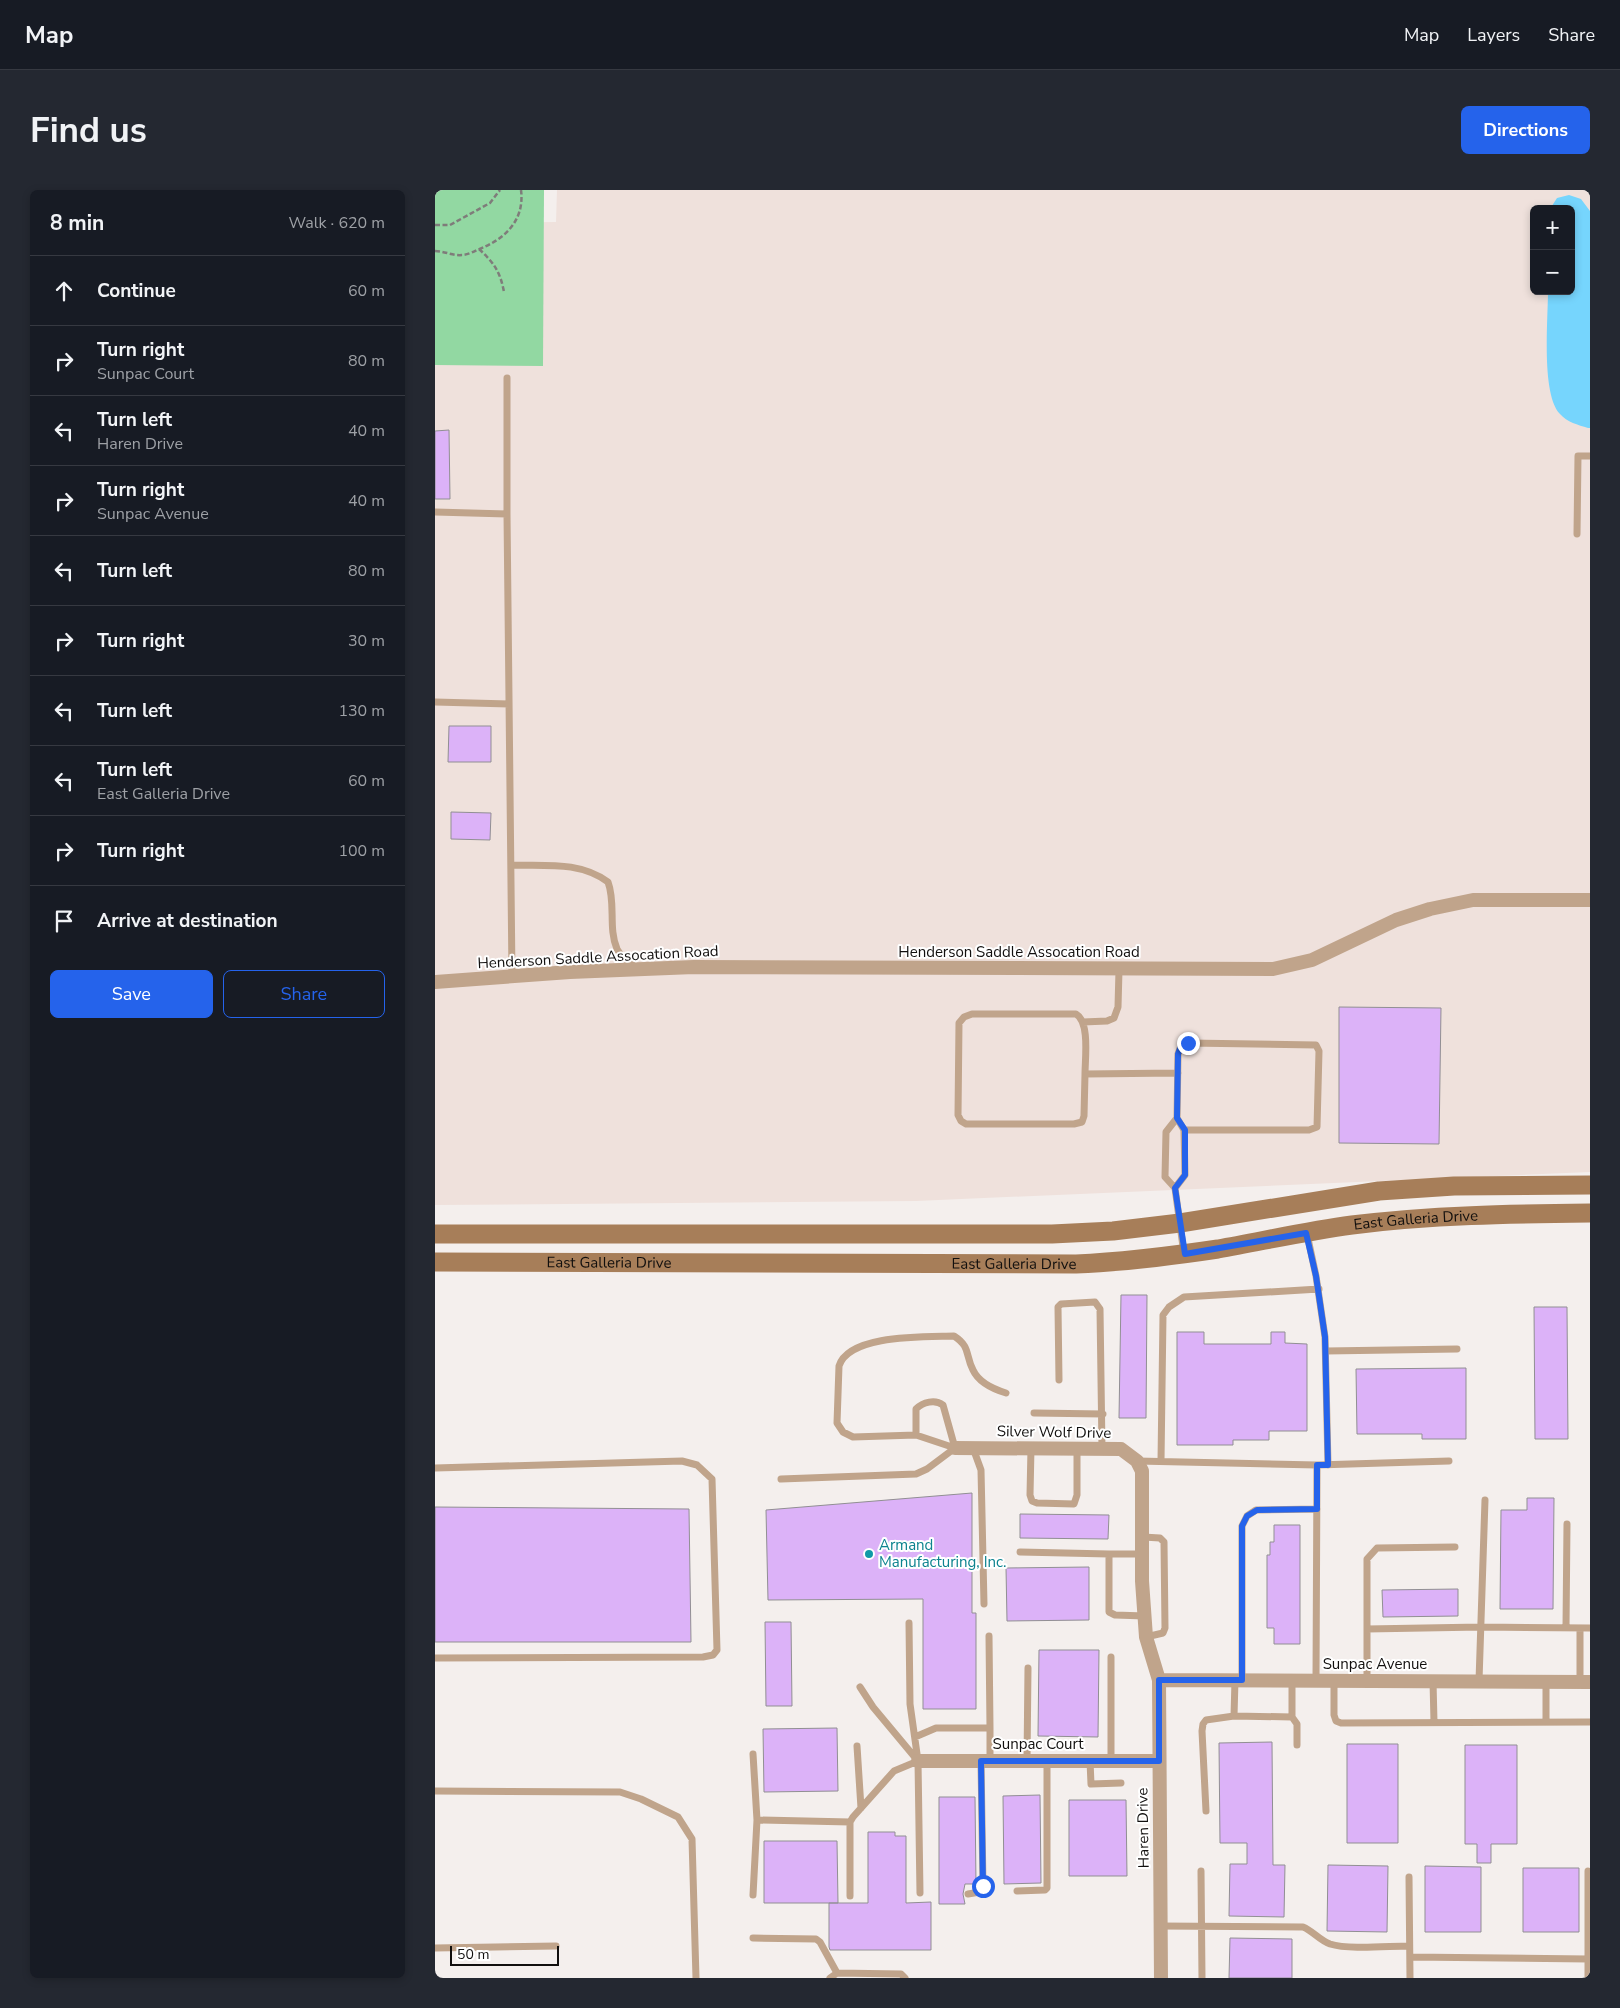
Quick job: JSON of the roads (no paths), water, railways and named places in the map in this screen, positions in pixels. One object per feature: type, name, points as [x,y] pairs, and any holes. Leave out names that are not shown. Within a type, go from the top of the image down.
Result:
[{"type":"main road","name":"East Galleria Drive","points":[[435,1234],[1044,1234],[1113,1231],[1180,1223],[1379,1191],[1454,1186],[1590,1185]]},
{"type":"main road","name":"East Galleria Drive","points":[[435,1262],[1034,1265],[1114,1262],[1185,1254],[1392,1220],[1451,1215],[1590,1213]]},
{"type":"street","name":"Henderson Saddle Assocation Road","points":[[435,982],[638,969],[852,967],[1119,970],[1273,969],[1312,960],[1396,920],[1430,909],[1473,900],[1590,900]]},
{"type":"street","name":"Silver Wolf Drive","points":[[955,1448],[1121,1449],[1139,1466]]},
{"type":"street","name":"Haren Drive","points":[[1139,1466],[1146,1637],[1159,1680],[1161,1978]]},
{"type":"street","name":"Sunpac Avenue","points":[[1159,1680],[1585,1682]]},
{"type":"street","name":"Sunpac Court","points":[[918,1761],[1159,1761]]},
{"type":"lane","points":[[507,378],[512,976]]},
{"type":"lane","points":[[1577,534],[1578,456],[1590,456]]},
{"type":"lane","points":[[435,512],[507,514]]},
{"type":"lane","points":[[435,702],[509,704]]},
{"type":"lane","points":[[511,865],[575,866],[593,872],[608,882],[613,898],[613,926],[617,950],[638,969]]},
{"type":"lane","points":[[1083,1022],[1107,1021],[1114,1018],[1118,1007],[1119,970]]},
{"type":"lane","points":[[972,1014],[1076,1014],[1081,1017],[1083,1022],[1085,1074],[1084,1116],[1081,1122],[1074,1124],[966,1124],[961,1121],[958,1115],[959,1023],[964,1017],[972,1014]]},
{"type":"lane","points":[[1175,1188],[1185,1175],[1185,1130],[1177,1118],[1178,1054],[1181,1046],[1188,1043],[1316,1045],[1319,1051],[1317,1128],[1309,1130],[1185,1130]]},
{"type":"lane","points":[[1085,1074],[1178,1073]]},
{"type":"lane","points":[[1177,1118],[1166,1132],[1165,1177],[1175,1188],[1185,1254]]},
{"type":"lane","points":[[1306,1233],[1319,1289],[1325,1351],[1328,1465]]},
{"type":"lane","points":[[1161,1462],[1163,1315],[1169,1306],[1185,1297],[1319,1289]]},
{"type":"lane","points":[[1059,1380],[1058,1308],[1061,1304],[1095,1302],[1100,1309],[1103,1449]]},
{"type":"lane","points":[[955,1448],[916,1435],[853,1437],[843,1432],[837,1423],[839,1366],[841,1358],[857,1346],[891,1339],[954,1336],[962,1341],[968,1350],[973,1370],[980,1379],[992,1388],[1006,1393]]},
{"type":"lane","points":[[1325,1351],[1457,1349]]},
{"type":"lane","points":[[916,1435],[916,1409],[928,1402],[939,1402],[943,1405],[955,1448]]},
{"type":"lane","points":[[1034,1412],[1103,1414]]},
{"type":"lane","points":[[781,1479],[916,1474],[927,1469],[955,1448]]},
{"type":"lane","points":[[973,1448],[981,1470],[984,1604]]},
{"type":"lane","points":[[1031,1448],[1030,1496],[1032,1501],[1037,1503],[1073,1504],[1077,1495],[1077,1449]]},
{"type":"lane","points":[[1139,1466],[1161,1462],[1328,1465],[1449,1461]]},
{"type":"lane","points":[[435,1468],[682,1462],[697,1465],[712,1479],[717,1650],[713,1655],[703,1657],[435,1658]]},
{"type":"lane","points":[[1316,1680],[1317,1465]]},
{"type":"lane","points":[[1479,1681],[1485,1500]]},
{"type":"lane","points":[[1234,1716],[1239,1680],[1242,1526],[1247,1516],[1257,1510],[1317,1509]]},
{"type":"lane","points":[[1566,1627],[1567,1524]]},
{"type":"lane","points":[[1143,1537],[1160,1538],[1163,1542],[1165,1628],[1163,1633],[1146,1637]]},
{"type":"lane","points":[[1367,1680],[1367,1559],[1377,1548],[1455,1547]]},
{"type":"lane","points":[[1020,1552],[1143,1554]]},
{"type":"lane","points":[[1109,1554],[1109,1612],[1115,1616],[1145,1616]]},
{"type":"lane","points":[[909,1623],[910,1704],[918,1761],[920,1893]]},
{"type":"lane","points":[[1580,1628],[1585,1682]]},
{"type":"lane","points":[[1367,1629],[1590,1628]]},
{"type":"lane","points":[[968,1894],[980,1892],[983,1886],[986,1761],[990,1728],[989,1636]]},
{"type":"lane","points":[[1111,1657],[1111,1761]]},
{"type":"lane","points":[[1027,1761],[1028,1668]]},
{"type":"lane","points":[[1292,1680],[1292,1717],[1297,1724],[1297,1745]]},
{"type":"lane","points":[[1334,1680],[1334,1715],[1336,1721],[1341,1723],[1590,1722]]},
{"type":"lane","points":[[1433,1681],[1434,1722]]},
{"type":"lane","points":[[1546,1682],[1547,1722]]},
{"type":"lane","points":[[860,1687],[873,1707],[918,1761]]},
{"type":"lane","points":[[1206,1811],[1203,1724],[1206,1720],[1234,1716],[1292,1717]]},
{"type":"lane","points":[[915,1737],[936,1728],[990,1728]]},
{"type":"lane","points":[[857,1746],[861,1808]]},
{"type":"lane","points":[[753,1754],[757,1820],[753,1895]]},
{"type":"lane","points":[[850,1896],[851,1822],[894,1771],[918,1761]]},
{"type":"lane","points":[[1017,1892],[1045,1890],[1047,1888],[1047,1761]]},
{"type":"lane","points":[[1090,1761],[1091,1784],[1121,1784]]},
{"type":"lane","points":[[435,1791],[620,1792],[641,1799],[678,1817],[692,1839],[696,1978]]},
{"type":"lane","points":[[757,1820],[851,1822]]},
{"type":"lane","points":[[1201,1871],[1202,1978]]},
{"type":"lane","points":[[1587,1871],[1588,1978]]},
{"type":"lane","points":[[1409,1878],[1410,1978]]},
{"type":"lane","points":[[1160,1926],[1303,1927],[1313,1931],[1329,1944],[1343,1946],[1409,1946]]},
{"type":"lane","points":[[753,1938],[816,1939],[820,1942],[837,1973]]},
{"type":"lane","points":[[435,1948],[556,1946]]},
{"type":"lane","points":[[1410,1957],[1588,1959]]},
{"type":"lane","points":[[830,1978],[837,1973],[901,1974],[905,1978]]},
{"type":"water","points":[[1569,195],[1581,199],[1590,211],[1590,428],[1573,423],[1560,414],[1554,404],[1550,390],[1547,356],[1548,295],[1575,295],[1575,205],[1553,205],[1557,198]]},
{"type":"place","name":"Armand Manufacturing, Inc.","points":[[869,1554]]}]
